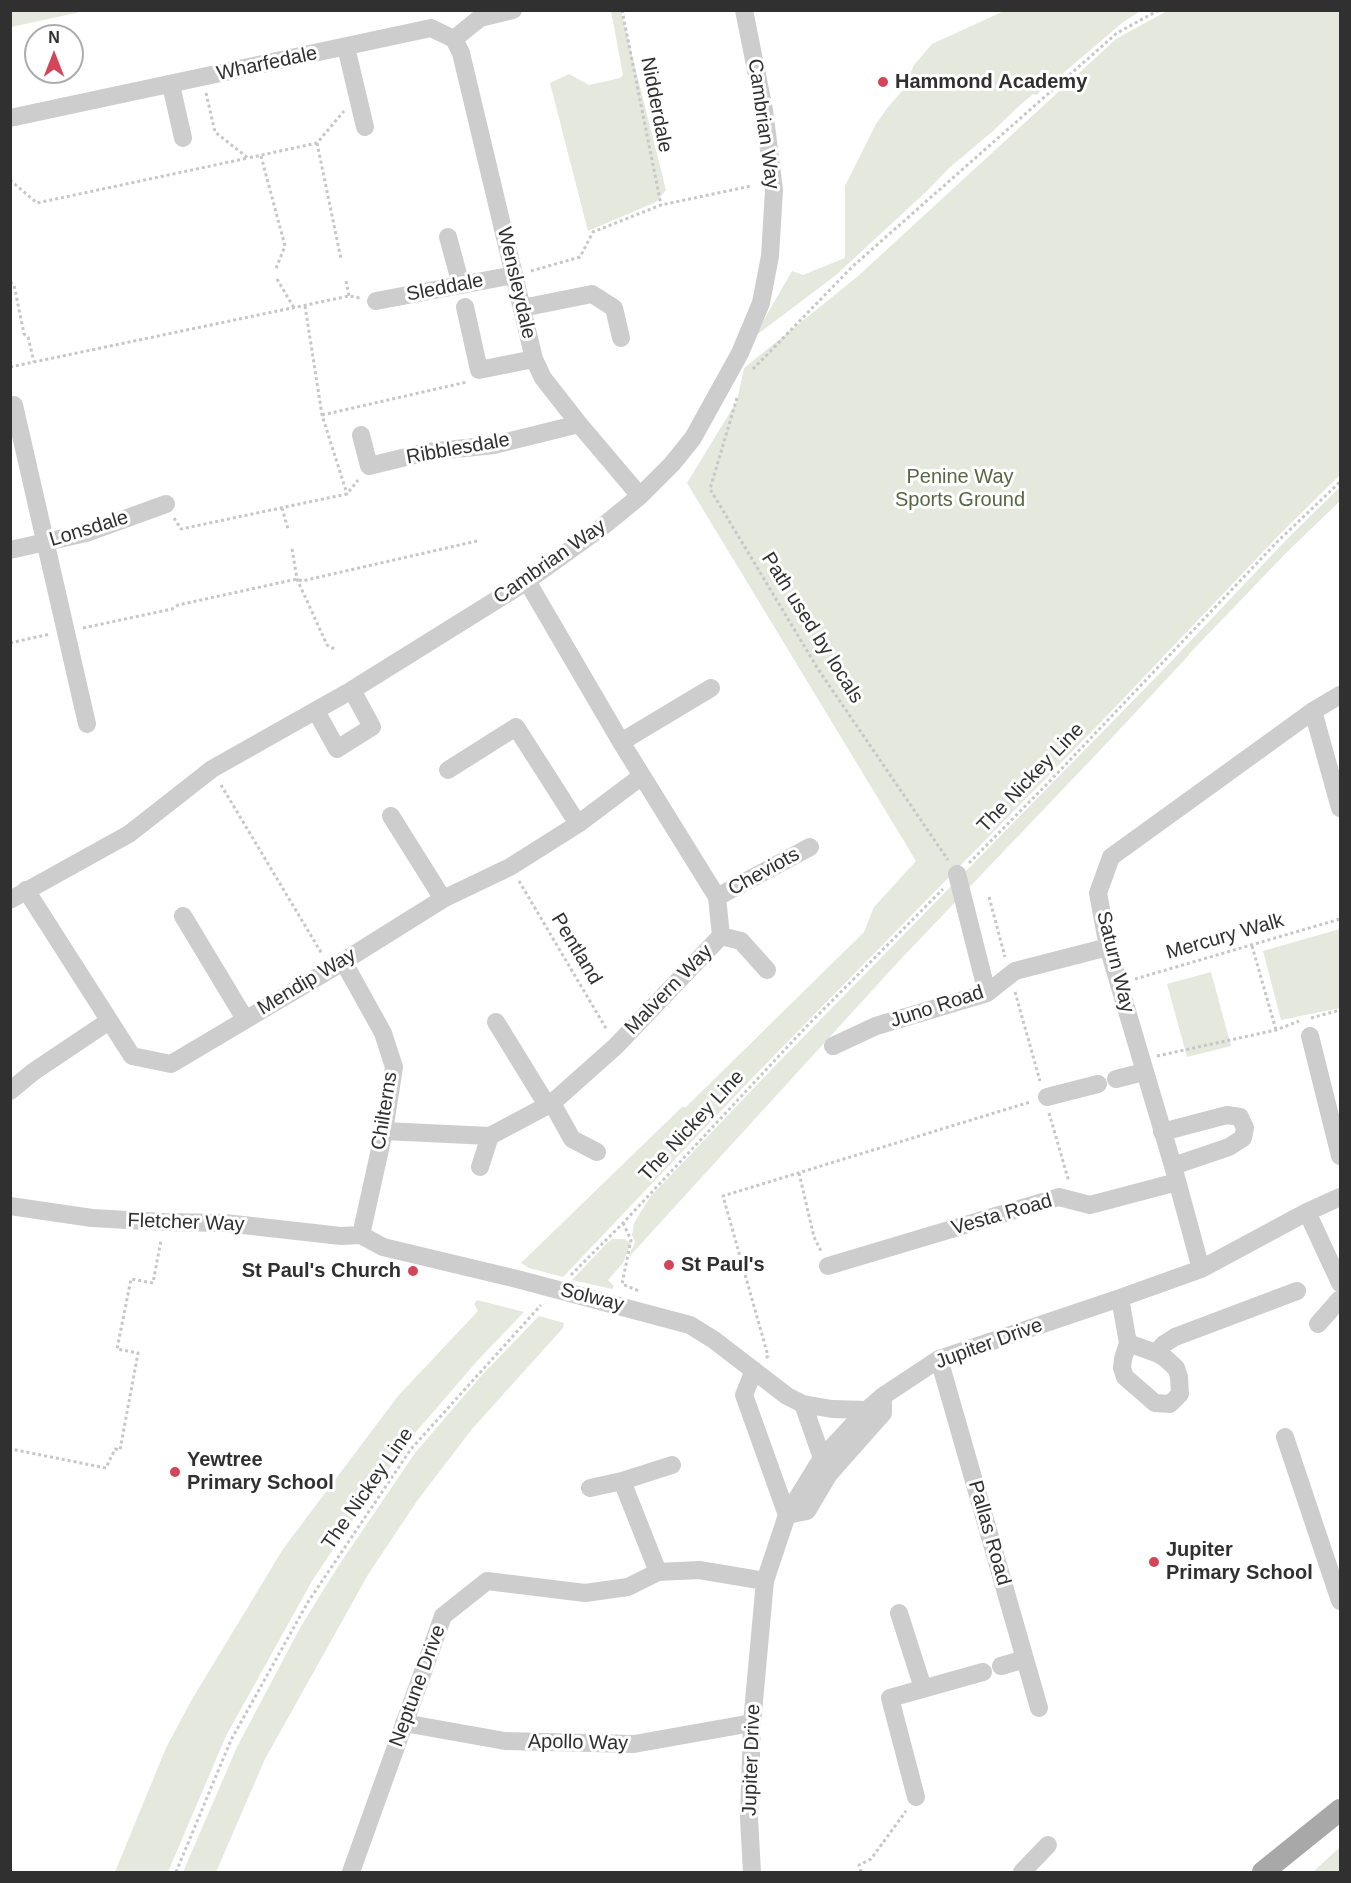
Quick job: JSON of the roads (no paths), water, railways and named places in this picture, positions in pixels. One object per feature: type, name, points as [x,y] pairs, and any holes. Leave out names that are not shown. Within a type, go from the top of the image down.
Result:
[{"type":"main road","points":[[1263,1872],[1341,1810]]},
{"type":"street","points":[[454,39],[480,18],[513,10]]},
{"type":"street","name":"Cambrian Way","points":[[18,895],[129,834],[212,769],[352,690],[527,581],[602,527],[640,496],[672,464],[693,438],[740,353],[761,303],[770,256],[774,190],[764,110],[744,10]]},
{"type":"street","name":"Wharfedale","points":[[10,118],[431,28],[454,39]]},
{"type":"street","name":"Wensleydale","points":[[454,39],[461,53],[534,359],[543,378],[640,496]]},
{"type":"street","points":[[346,47],[365,127]]},
{"type":"street","points":[[171,85],[183,138]]},
{"type":"street","points":[[448,237],[461,285]]},
{"type":"street","name":"Sleddale","points":[[376,301],[514,275]]},
{"type":"street","points":[[522,308],[592,294],[614,308],[621,338]]},
{"type":"street","points":[[465,307],[479,370],[534,359]]},
{"type":"street","points":[[14,405],[87,724]]},
{"type":"street","name":"Ribblesdale","points":[[361,435],[369,466],[427,452],[494,445],[579,424]]},
{"type":"street","name":"Lonsdale","points":[[10,549],[86,533],[166,504]]},
{"type":"street","name":"Malvern Way","points":[[490,1136],[550,1104],[616,1046],[721,936],[717,897],[621,742],[527,581]]},
{"type":"street","points":[[621,742],[711,688]]},
{"type":"street","points":[[316,711],[337,749],[372,728],[352,690]]},
{"type":"street","name":"Saturn Way","points":[[1201,1269],[1108,947],[1098,893],[1111,857],[1313,711],[1341,695]]},
{"type":"street","points":[[1313,711],[1341,808]]},
{"type":"street","points":[[448,770],[516,727],[578,824]]},
{"type":"street","name":"Mendip Way","points":[[18,895],[132,1056],[171,1064],[443,899],[510,867],[578,824],[642,776]]},
{"type":"street","points":[[392,816],[443,899]]},
{"type":"street","name":"Cheviots","points":[[717,897],[810,847]]},
{"type":"street","points":[[957,874],[987,993]]},
{"type":"street","points":[[183,916],[245,1019]]},
{"type":"street","points":[[721,936],[741,940],[767,970]]},
{"type":"street","name":"Juno Road","points":[[833,1046],[876,1026],[987,993],[1016,971],[1108,947]]},
{"type":"street","name":"Chilterns","points":[[337,965],[383,1033],[394,1067],[384,1131],[361,1236]]},
{"type":"street","points":[[10,1092],[33,1072],[109,1021]]},
{"type":"street","points":[[496,1022],[572,1138],[597,1152]]},
{"type":"street","points":[[1310,1036],[1341,1156]]},
{"type":"street","points":[[1116,1079],[1143,1066]]},
{"type":"street","points":[[1046,1098],[1098,1084]]},
{"type":"street","name":"Vesta Road","points":[[828,1266],[1059,1197],[1090,1205],[1175,1174],[1194,1159],[1229,1146],[1243,1138],[1245,1128],[1240,1117],[1227,1115],[1162,1132]]},
{"type":"street","points":[[384,1131],[490,1136],[480,1167]]},
{"type":"street","name":"Jupiter Drive","points":[[752,1872],[749,1818],[752,1723],[765,1581],[787,1515],[822,1458],[883,1396],[939,1359],[1201,1269],[1307,1212],[1341,1197]]},
{"type":"street","name":"Fletcher Way","points":[[10,1206],[92,1218],[225,1223],[341,1236],[361,1236]]},
{"type":"street","points":[[1307,1212],[1341,1283]]},
{"type":"street","name":"Solway","points":[[361,1236],[383,1247],[640,1310],[690,1325],[714,1340],[787,1396],[803,1404],[832,1409],[867,1410]]},
{"type":"street","points":[[1156,1353],[1175,1337],[1297,1291]]},
{"type":"street","points":[[1120,1298],[1128,1343],[1122,1368],[1125,1377],[1155,1403],[1170,1404],[1180,1394],[1176,1368],[1156,1353],[1128,1343]]},
{"type":"street","points":[[1318,1324],[1341,1299]]},
{"type":"street","name":"Pallas Road","points":[[939,1359],[1039,1708]]},
{"type":"street","points":[[754,1370],[744,1395],[787,1515],[807,1511],[829,1474],[883,1413],[883,1396]]},
{"type":"street","points":[[803,1404],[822,1458]]},
{"type":"street","points":[[1285,1437],[1341,1601]]},
{"type":"street","points":[[590,1488],[622,1481],[672,1465]]},
{"type":"street","points":[[622,1481],[658,1572]]},
{"type":"street","name":"Neptune Drive","points":[[351,1872],[443,1616],[487,1581],[585,1593],[628,1587],[658,1572],[699,1570],[765,1581]]},
{"type":"street","points":[[899,1613],[923,1688]]},
{"type":"street","points":[[1001,1666],[1025,1659]]},
{"type":"street","points":[[916,1797],[891,1698],[983,1672]]},
{"type":"street","name":"Apollo Way","points":[[404,1724],[505,1741],[634,1744],[752,1723]]},
{"type":"street","points":[[1022,1872],[1048,1845]]},
{"type":"place","name":"Hammond Academy","points":[[883,82]]},
{"type":"place","name":"St Paul's","points":[[669,1265]]},
{"type":"place","name":"St Paul's Church","points":[[413,1271]]},
{"type":"place","name":"Yewtree Primary School","points":[[175,1472]]},
{"type":"place","name":"Jupiter Primary School","points":[[1154,1562]]},
{"type":"park label","name":"Penine Way Sports Ground","points":[[960,488]]}]
